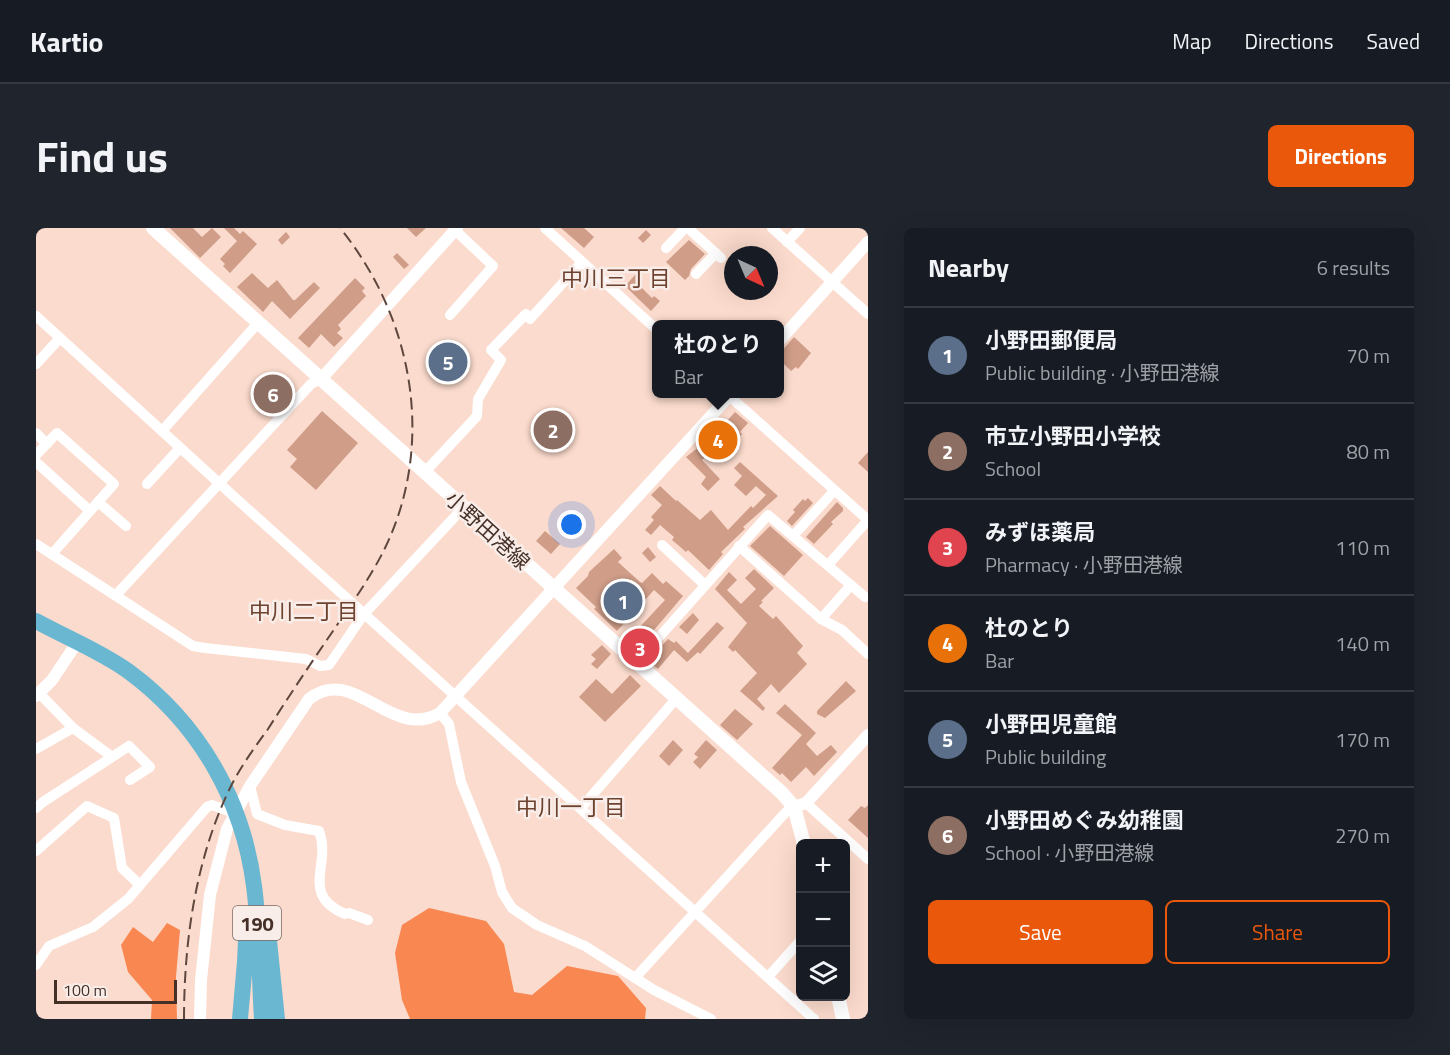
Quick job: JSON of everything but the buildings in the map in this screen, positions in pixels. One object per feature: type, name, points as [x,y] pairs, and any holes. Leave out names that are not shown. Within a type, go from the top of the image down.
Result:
[{"type":"highway","name":"190","points":[[36,612],[78,641]]},
{"type":"highway","name":"190","points":[[36,621],[78,641],[127,671],[168,705],[189,728],[222,772],[241,821],[254,887],[262,1019]]},
{"type":"highway","points":[[241,821],[261,872],[277,1019]]},
{"type":"highway","points":[[240,1019],[245,962],[248,854]]},
{"type":"main road","name":"小野田港線","points":[[153,228],[676,699],[782,793],[800,805],[804,839]]},
{"type":"main road","points":[[839,1001],[843,1019]]},
{"type":"street","points":[[545,228],[652,325]]},
{"type":"street","points":[[672,247],[687,228],[719,255],[696,274]]},
{"type":"street","points":[[772,228],[868,314]]},
{"type":"street","points":[[787,242],[800,228]]},
{"type":"street","points":[[117,594],[311,384],[321,379],[456,229],[493,266],[450,315]]},
{"type":"street","points":[[784,335],[868,242]]},
{"type":"street","points":[[424,473],[477,416],[478,399],[501,360],[491,350],[526,314],[530,319],[582,262]]},
{"type":"street","points":[[36,316],[814,1019]]},
{"type":"street","points":[[162,431],[258,323]]},
{"type":"street","points":[[36,364],[60,338]]},
{"type":"street","points":[[200,1019],[201,980],[210,895],[220,851],[241,821],[250,786],[299,711],[318,692],[328,689],[348,691],[396,716],[409,719],[424,720],[440,713],[554,590],[725,398]]},
{"type":"street","points":[[733,398],[868,520],[828,565]]},
{"type":"street","points":[[36,433],[47,444]]},
{"type":"street","points":[[36,455],[57,433],[114,484],[52,554]]},
{"type":"street","points":[[147,484],[180,448]]},
{"type":"street","points":[[36,462],[90,511]]},
{"type":"street","points":[[793,536],[834,491]]},
{"type":"street","points":[[98,502],[126,526]]},
{"type":"street","points":[[36,544],[193,645],[306,659],[320,666],[329,665],[364,614],[464,508]]},
{"type":"street","points":[[636,663],[768,515],[865,597]]},
{"type":"street","points":[[662,545],[705,585]]},
{"type":"street","points":[[739,546],[820,619],[842,630],[868,654]]},
{"type":"street","points":[[820,619],[851,585]]},
{"type":"street","points":[[78,641],[38,695],[73,729],[111,756]]},
{"type":"street","points":[[580,808],[676,699]]},
{"type":"street","points":[[440,713],[449,724],[461,782],[495,866],[505,900],[523,917],[585,946],[654,990],[711,1019]]},
{"type":"street","points":[[36,749],[73,729]]},
{"type":"street","points":[[635,978],[786,812],[800,805],[868,735]]},
{"type":"street","points":[[36,808],[129,746],[150,767],[130,780]]},
{"type":"street","points":[[250,786],[257,814],[285,825],[319,831],[323,841],[321,896],[332,909],[368,920]]},
{"type":"street","points":[[36,965],[49,946],[93,927],[114,912],[207,807],[212,805],[241,821]]},
{"type":"street","points":[[800,805],[868,859]]},
{"type":"street","points":[[36,851],[87,806],[114,818],[122,868],[140,885]]},
{"type":"street","points":[[768,977],[796,946]]},
{"type":"shaded area","points":[[429,908],[486,921],[504,944],[514,992],[532,995],[567,966],[618,976],[646,1008],[645,1019],[410,1019],[402,1000],[395,953],[402,925]]},
{"type":"shaded area","points":[[167,923],[180,930],[176,977],[177,1019],[151,1019],[152,1000],[128,972],[121,945],[133,927],[153,942]]},
{"type":"railway","points":[[184,1019],[186,959],[194,900],[209,841],[219,813],[244,764],[377,564],[399,513],[409,471],[412,428],[409,385],[400,343],[386,302],[365,264],[340,228]]},
{"type":"place","name":"小野田児童館","points":[[448,362]]},
{"type":"place","name":"小野田めぐみ幼稚園","points":[[273,394]]},
{"type":"place","name":"市立小野田小学校","points":[[553,430]]},
{"type":"place","name":"杜のとり","points":[[718,440]]},
{"type":"place","name":"小野田郵便局","points":[[623,601]]},
{"type":"place","name":"みずほ薬局","points":[[640,648]]},
{"type":"district","name":"中川三丁目","points":[[616,278]]},
{"type":"district","name":"中川二丁目","points":[[304,611]]},
{"type":"district","name":"中川一丁目","points":[[571,807]]}]
